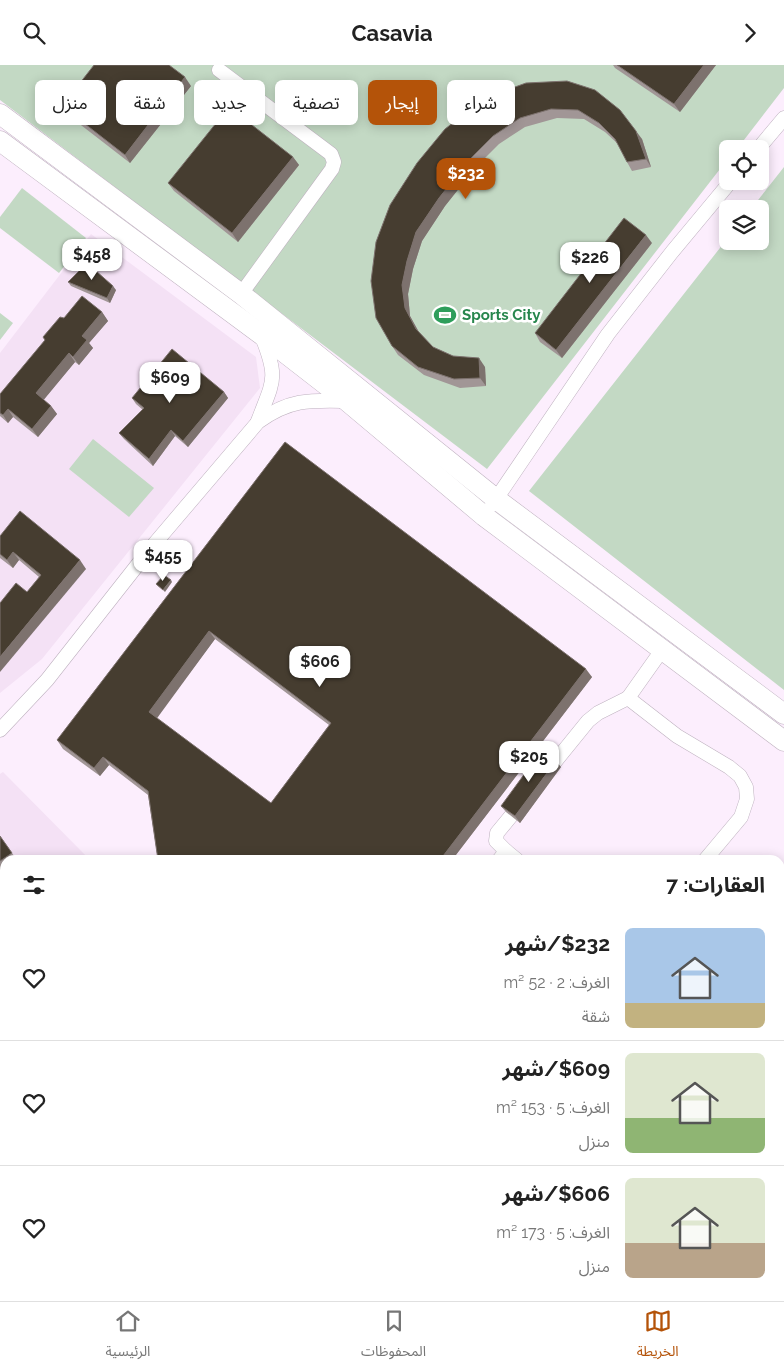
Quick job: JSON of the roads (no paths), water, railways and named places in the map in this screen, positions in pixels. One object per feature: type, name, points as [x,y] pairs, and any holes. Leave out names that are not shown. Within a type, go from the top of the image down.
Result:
[{"type":"highway","points":[[0,114],[241,294],[496,499],[784,714]]},
{"type":"highway","points":[[0,141],[262,335],[347,401],[484,516],[784,741]]},
{"type":"street","points":[[219,70],[332,154],[334,162],[332,169],[241,294]]},
{"type":"street","points":[[766,140],[784,118]]},
{"type":"street","points":[[484,516],[608,334],[724,190]]},
{"type":"street","points":[[258,421],[273,377],[272,361],[262,335]]},
{"type":"street","points":[[0,730],[47,680],[150,549],[258,421],[280,407],[297,402],[347,401]]},
{"type":"street","points":[[554,763],[588,721],[598,713],[628,698],[662,649]]},
{"type":"street","points":[[628,698],[677,736],[729,767],[740,776],[746,787],[747,799],[741,817],[709,855]]},
{"type":"street","points":[[503,855],[496,841],[497,833],[511,816]]},
{"type":"place","name":"Sports City","points":[[445,315]]}]
